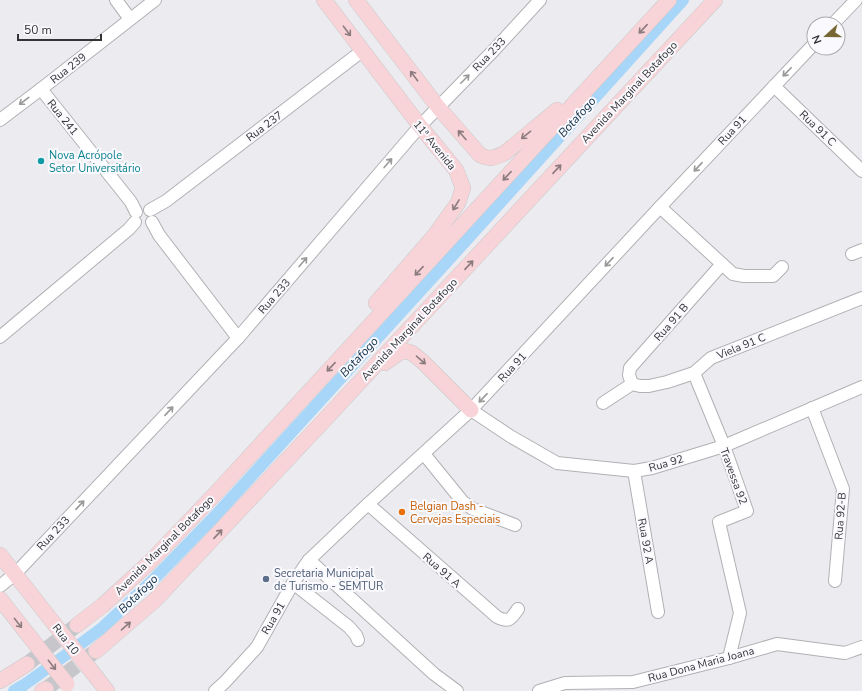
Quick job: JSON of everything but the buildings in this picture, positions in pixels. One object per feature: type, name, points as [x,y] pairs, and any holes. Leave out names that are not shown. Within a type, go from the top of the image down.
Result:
[{"type":"main road","name":"11ª Avenida","points":[[324,0],[420,126],[456,170],[463,188],[458,203],[435,234],[358,325],[346,351]]},
{"type":"main road","points":[[356,0],[438,107],[480,155],[488,159],[505,153],[600,75]]},
{"type":"main road","name":"Avenida Marginal Botafogo","points":[[77,625],[102,606],[149,563],[216,493],[669,0]]},
{"type":"main road","name":"Avenida Marginal Botafogo","points":[[96,651],[155,600],[317,428],[714,0]]},
{"type":"main road","points":[[317,428],[335,417],[382,365],[399,353],[405,351],[412,353],[422,361],[471,410]]},
{"type":"main road","name":"Rua 10","points":[[0,555],[107,691]]},
{"type":"main road","points":[[0,599],[69,688]]},
{"type":"main road","points":[[0,681],[26,664]]},
{"type":"street","points":[[116,0],[130,19]]},
{"type":"street","name":"Rua 239","points":[[0,120],[154,0]]},
{"type":"street","name":"Rua 233","points":[[0,586],[14,574],[238,338],[420,126],[495,49],[540,0]]},
{"type":"street","points":[[841,16],[856,0]]},
{"type":"street","name":"Rua 237","points":[[0,336],[141,218],[166,201],[362,51]]},
{"type":"street","name":"Rua 91","points":[[215,691],[257,647],[293,584],[309,560],[471,410],[806,52]]},
{"type":"street","name":"Rua 91 C","points":[[774,86],[862,171]]},
{"type":"street","name":"Rua 241","points":[[40,89],[141,218],[159,236],[238,338]]},
{"type":"street","points":[[660,207],[733,274],[744,276],[773,276],[782,267]]},
{"type":"street","name":"Rua 91 B","points":[[632,384],[629,375],[630,368],[722,264]]},
{"type":"street","name":"Viela 91 C","points":[[632,384],[648,386],[667,382],[694,373],[711,358],[862,298]]},
{"type":"street","name":"Travessa 92","points":[[694,373],[724,446],[747,511],[719,522],[740,613],[729,658]]},
{"type":"street","points":[[603,403],[632,384]]},
{"type":"street","name":"Rua 92","points":[[471,410],[510,436],[557,463],[634,471],[652,468],[724,446],[862,387]]},
{"type":"street","name":"Rua 92-B","points":[[812,408],[843,489],[835,581]]},
{"type":"street","points":[[424,454],[463,502],[473,509],[515,525]]},
{"type":"street","name":"Rua 92 A","points":[[634,471],[658,612]]},
{"type":"street","name":"Rua 91 A","points":[[368,504],[496,617],[502,620],[508,620],[518,609]]},
{"type":"street","points":[[309,560],[434,674],[457,691]]},
{"type":"street","points":[[293,584],[349,627],[357,638]]},
{"type":"street","name":"Rua Dona Maria Joana","points":[[539,691],[565,683],[633,682],[729,658],[777,644],[845,653],[862,647]]},
{"type":"waterway","name":"Botafogo","points":[[14,691],[102,628],[154,579],[215,516],[683,0]]},
{"type":"tunnel","points":[[27,664],[77,625]]},
{"type":"tunnel","points":[[46,689],[93,653]]},
{"type":"place","name":"Nova Acrópole Setor Universitário","points":[[41,161]]},
{"type":"place","name":"Belgian Dash - Cervejas Especiais","points":[[402,512]]},
{"type":"place","name":"Secretaria Municipal de Turismo - SEMTUR","points":[[266,579]]}]
